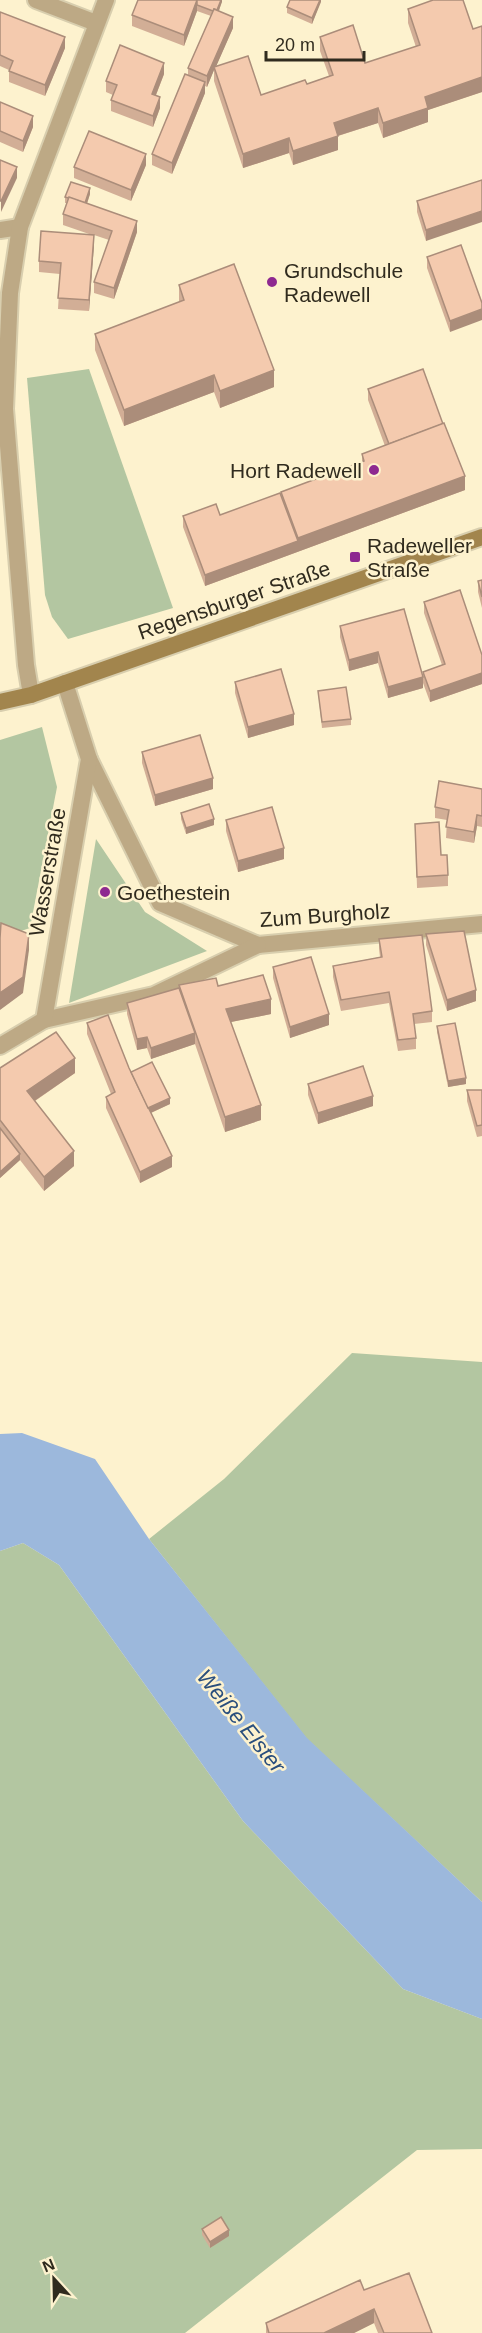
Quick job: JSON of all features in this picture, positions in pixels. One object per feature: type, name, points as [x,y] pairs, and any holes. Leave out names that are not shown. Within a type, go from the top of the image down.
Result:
[{"type":"main road","name":"Regensburger Straße","points":[[0,702],[31,695],[482,537]]},
{"type":"street","points":[[36,0],[96,23]]},
{"type":"street","points":[[31,695],[5,409],[10,293],[20,227],[106,0]]},
{"type":"street","points":[[0,230],[20,227]]},
{"type":"street","name":"Wasserstraße","points":[[44,1020],[89,759],[65,683]]},
{"type":"street","name":"Zum Burgholz","points":[[89,759],[160,903],[258,945],[482,924]]},
{"type":"street","points":[[0,1046],[44,1020],[154,995],[258,945]]},
{"type":"green space","points":[[89,369],[173,608],[68,639],[52,617],[45,595],[27,378]]},
{"type":"green space","points":[[42,727],[57,787],[30,928],[0,938],[0,740]]},
{"type":"green space","points":[[96,839],[145,912],[207,951],[69,1003]]},
{"type":"green space","points":[[352,1353],[482,1362],[482,1902],[307,1739],[149,1539],[224,1479]]},
{"type":"green space","points":[[23,1543],[59,1565],[243,1821],[403,1989],[482,2019],[482,2149],[417,2150],[185,2333],[0,2333],[0,1551]]},
{"type":"water","name":"Weiße Elster","points":[[22,1433],[95,1459],[149,1539],[307,1738],[482,1902],[482,2019],[403,1989],[243,1821],[59,1565],[23,1543],[0,1551],[0,1434]]},
{"type":"building","points":[[138,0],[197,0],[184,35],[132,15]]},
{"type":"building","points":[[197,0],[221,0],[217,10],[213,11],[197,5]]},
{"type":"building","points":[[290,0],[320,0],[312,18],[287,7]]},
{"type":"building","points":[[433,0],[463,0],[473,29],[482,26],[482,77],[425,97],[428,108],[383,123],[378,108],[334,123],[338,136],[293,151],[289,138],[243,154],[214,67],[248,56],[261,95],[305,80],[307,84],[333,75],[320,37],[353,25],[365,63],[420,45],[408,9]]},
{"type":"building","points":[[214,9],[233,17],[207,76],[188,68]]},
{"type":"building","points":[[0,12],[65,37],[45,85],[9,71],[13,61],[0,55]]},
{"type":"building","points":[[120,45],[164,63],[152,94],[160,97],[153,116],[111,100],[117,85],[106,81]]},
{"type":"building","points":[[185,74],[205,82],[172,163],[152,154]]},
{"type":"building","points":[[0,102],[33,116],[23,141],[0,131]]},
{"type":"building","points":[[89,131],[146,154],[131,190],[74,167]]},
{"type":"building","points":[[0,160],[17,167],[1,201],[0,201]]},
{"type":"building","points":[[482,180],[482,211],[426,230],[417,201]]},
{"type":"building","points":[[71,182],[90,188],[85,203],[65,197]]},
{"type":"building","points":[[69,197],[137,221],[114,288],[94,282],[112,231],[63,214]]},
{"type":"building","points":[[41,231],[94,235],[89,300],[58,298],[61,263],[39,261]]},
{"type":"building","points":[[461,245],[482,303],[482,309],[450,321],[427,257]]},
{"type":"building","points":[[234,264],[274,370],[220,391],[214,375],[124,410],[95,334],[184,300],[179,285]]},
{"type":"building","points":[[423,369],[443,424],[389,444],[368,389]]},
{"type":"building","points":[[444,423],[465,476],[298,538],[281,492],[364,461],[362,454]]},
{"type":"building","points":[[280,493],[298,541],[205,575],[183,516],[216,504],[220,515]]},
{"type":"building","points":[[482,580],[482,597],[478,581]]},
{"type":"building","points":[[460,590],[482,655],[482,673],[430,691],[423,672],[445,664],[424,602]]},
{"type":"building","points":[[404,609],[423,677],[388,687],[378,652],[349,660],[340,626]]},
{"type":"building","points":[[281,669],[294,714],[248,727],[235,682]]},
{"type":"building","points":[[346,687],[351,719],[322,722],[318,691]]},
{"type":"building","points":[[200,735],[213,778],[155,795],[142,752]]},
{"type":"building","points":[[439,781],[482,789],[482,816],[477,815],[474,832],[446,827],[449,810],[435,807]]},
{"type":"building","points":[[209,804],[214,819],[186,828],[181,813]]},
{"type":"building","points":[[272,807],[284,848],[238,861],[226,820]]},
{"type":"building","points":[[439,822],[441,855],[447,855],[448,875],[417,877],[415,824]]},
{"type":"building","points":[[1,923],[29,934],[23,977],[0,993],[0,938]]},
{"type":"building","points":[[464,931],[476,990],[447,1000],[426,934]]},
{"type":"building","points":[[422,935],[432,1011],[413,1014],[416,1038],[398,1040],[389,992],[341,1000],[333,966],[382,957],[379,939]]},
{"type":"building","points":[[311,957],[329,1014],[290,1027],[273,967]]},
{"type":"building","points":[[263,975],[271,999],[226,1009],[261,1105],[225,1117],[179,985],[216,978],[218,986]]},
{"type":"building","points":[[179,988],[195,1033],[151,1048],[147,1037],[137,1039],[127,1003]]},
{"type":"building","points":[[108,1015],[129,1068],[172,1156],[140,1172],[106,1097],[115,1092],[87,1023]]},
{"type":"building","points":[[455,1023],[466,1078],[448,1081],[437,1026]]},
{"type":"building","points":[[56,1032],[75,1058],[27,1091],[74,1151],[44,1177],[0,1120],[0,1068]]},
{"type":"building","points":[[152,1062],[170,1098],[148,1108],[131,1072]]},
{"type":"building","points":[[363,1066],[373,1096],[318,1113],[308,1084]]},
{"type":"building","points":[[467,1090],[482,1090],[482,1125],[477,1126]]},
{"type":"building","points":[[0,1128],[20,1154],[0,1172]]},
{"type":"building","points":[[221,2217],[229,2230],[210,2242],[202,2229]]},
{"type":"building","points":[[409,2273],[432,2333],[384,2333],[374,2309],[324,2333],[269,2333],[266,2323],[360,2280],[364,2290]]},
{"type":"place","name":"Grundschule Radewell","points":[[272,282]]},
{"type":"place","name":"Hort Radewell","points":[[374,470]]},
{"type":"place","name":"Radeweller Straße","points":[[355,557]]},
{"type":"place","name":"Goethestein","points":[[105,892]]}]
